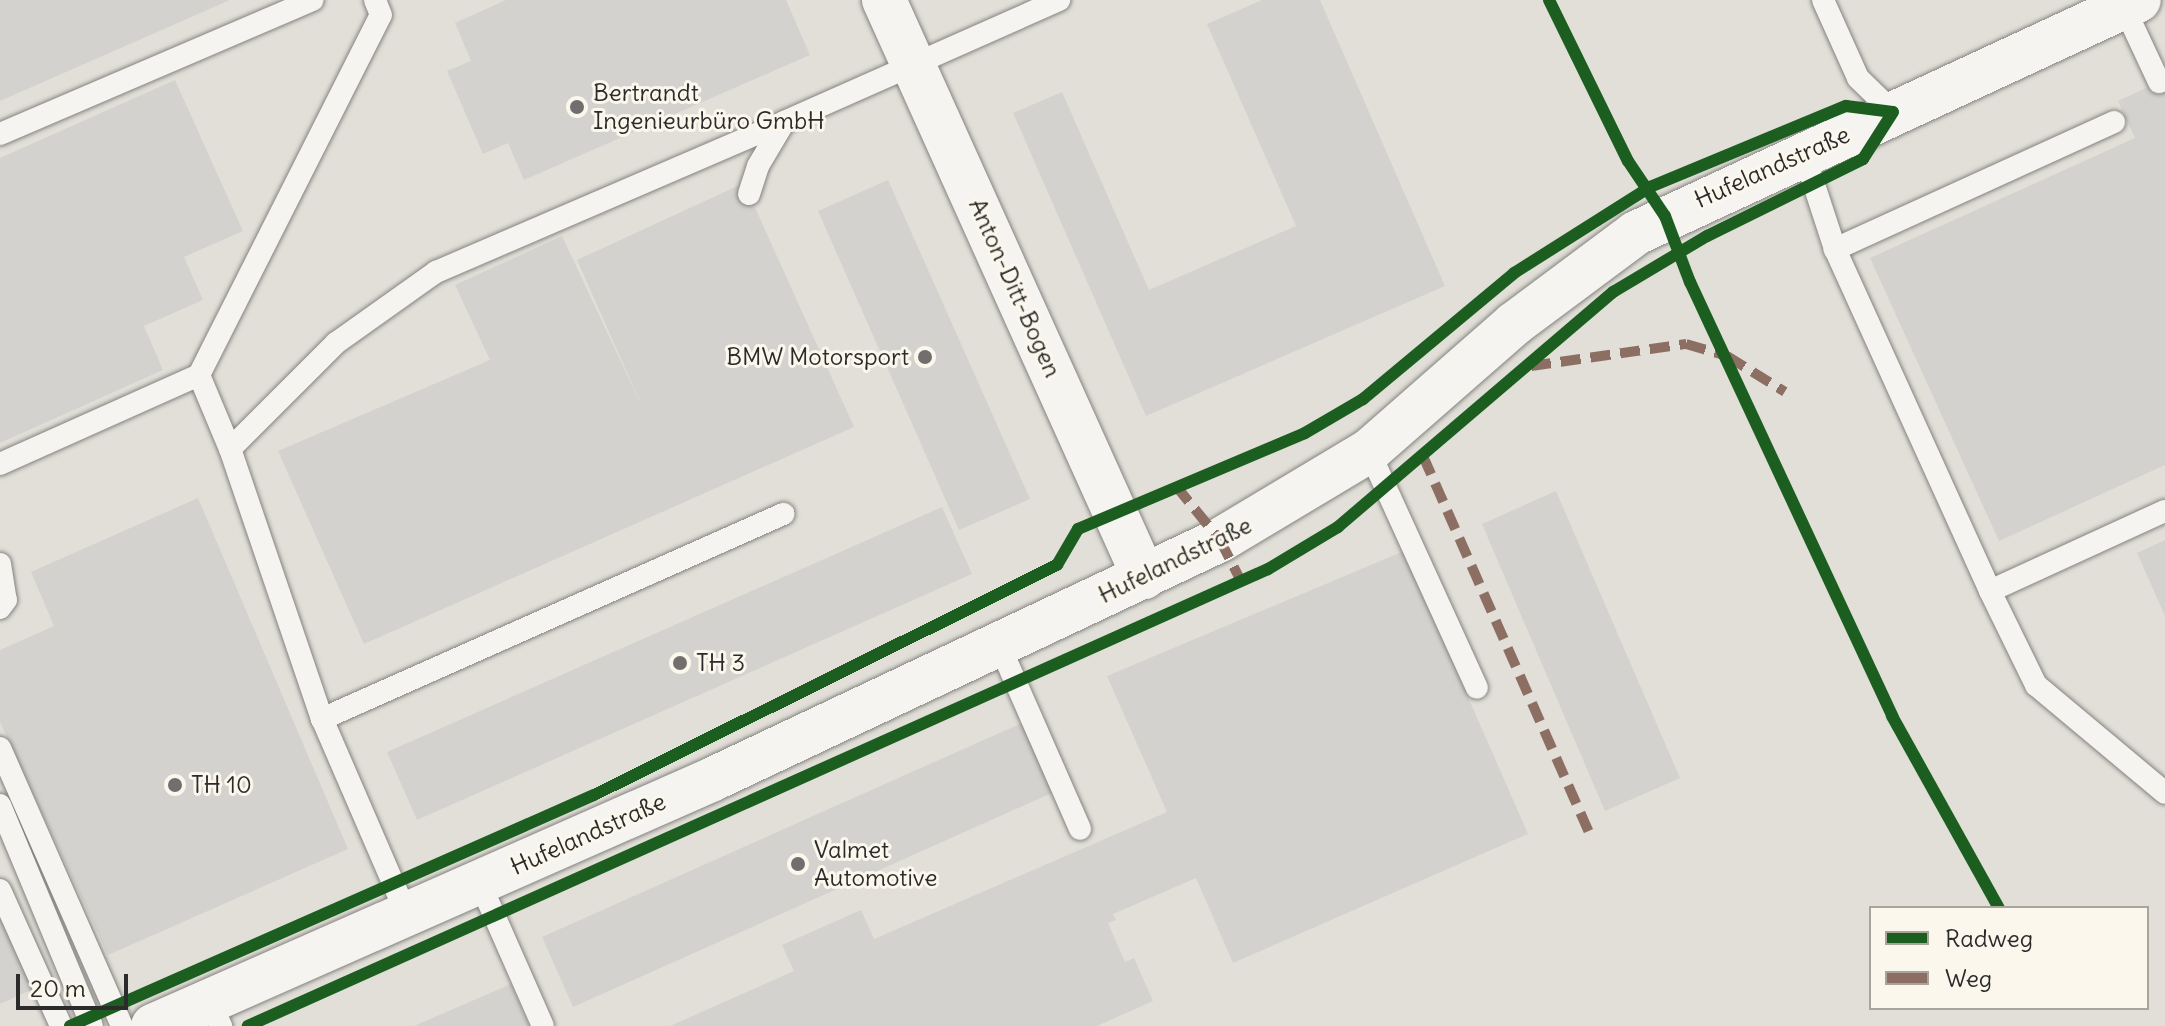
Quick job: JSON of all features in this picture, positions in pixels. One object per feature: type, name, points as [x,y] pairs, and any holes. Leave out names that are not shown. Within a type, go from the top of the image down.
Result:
[{"type":"street","name":"Anton-Ditt-Bogen","points":[[884,0],[1144,577]]},
{"type":"street","name":"Hufelandstraße","points":[[165,1023],[215,1013],[407,915],[713,779],[998,642],[1144,577],[1283,506],[1369,451],[1514,324],[1615,247],[1665,216],[2132,4]]},
{"type":"lane","points":[[0,134],[312,0]]},
{"type":"lane","points":[[0,464],[199,375],[381,15],[375,0]]},
{"type":"lane","points":[[230,449],[336,343],[436,272],[1059,0]]},
{"type":"lane","points":[[1823,0],[1858,78],[1893,112]]},
{"type":"lane","points":[[2132,4],[2159,82]]},
{"type":"lane","points":[[749,194],[758,166],[784,122]]},
{"type":"lane","points":[[1835,249],[2114,122]]},
{"type":"lane","points":[[1804,154],[1835,249],[1990,591],[2036,685],[2165,793]]},
{"type":"lane","points":[[199,375],[230,449],[322,719],[407,915]]},
{"type":"lane","points":[[1369,451],[1477,688]]},
{"type":"lane","points":[[1990,591],[2165,511]]},
{"type":"lane","points":[[322,719],[783,514]]},
{"type":"lane","points":[[0,564],[6,600],[0,608]]},
{"type":"lane","points":[[998,642],[1080,829]]},
{"type":"lane","points":[[0,748],[122,1026]]},
{"type":"lane","points":[[0,805],[92,1026]]},
{"type":"lane","points":[[479,881],[543,1026]]},
{"type":"lane","points":[[0,890],[61,1026]]},
{"type":"shaded area","points":[[0,0],[2165,0],[2165,1026],[0,1026]]},
{"type":"building","points":[[0,0],[230,0],[0,101]]},
{"type":"building","name":"Bertrandt Ingenieurbüro GmbH","points":[[506,0],[786,0],[810,55],[524,180],[508,143],[483,154],[447,71],[471,61],[455,23]]},
{"type":"building","points":[[1262,0],[1320,0],[1445,286],[1146,416],[1013,113],[1062,92],[1149,290],[1296,226],[1207,24]]},
{"type":"building","points":[[2165,79],[2165,465],[1999,541],[1870,258],[2135,138],[2118,101]]},
{"type":"building","points":[[175,80],[243,231],[184,257],[203,300],[144,326],[163,370],[0,443],[0,158]]},
{"type":"building","name":"BMW Motorsport","points":[[888,180],[1030,499],[959,530],[818,211]]},
{"type":"building","points":[[744,183],[854,427],[364,644],[278,451],[490,360],[455,285],[562,236],[645,413],[577,260]]},
{"type":"building","points":[[1556,491],[1680,778],[1605,811],[1482,524]]},
{"type":"building","name":"TH 10","points":[[198,498],[348,849],[108,955],[0,722],[0,650],[54,626],[31,572]]},
{"type":"building","name":"TH 3","points":[[942,507],[972,574],[417,820],[387,752]]},
{"type":"building","points":[[2165,540],[2165,616],[2137,553]]},
{"type":"building","points":[[1404,551],[1528,834],[1233,963],[1196,878],[1113,914],[1116,920],[1108,923],[1125,962],[1134,958],[1153,1001],[1097,1026],[670,1026],[794,971],[782,945],[861,910],[874,939],[1167,812],[1107,676]]},
{"type":"building","name":"Valmet Automotive","points":[[1024,722],[1054,792],[573,1007],[542,937]]},
{"type":"building","points":[[0,915],[33,989],[0,1004]]},
{"type":"building","points":[[511,984],[529,1026],[414,1026]]},
{"type":"marked path","points":[[1531,366],[1686,344],[1727,356],[1785,392]]},
{"type":"marked path","points":[[1423,456],[1590,835]]},
{"type":"marked path","points":[[1176,486],[1220,540],[1241,581]]},
{"type":"cycle path","points":[[1549,0],[1628,161],[1665,216],[1690,282],[1892,716],[1998,906]]},
{"type":"cycle path","points":[[70,1026],[594,795],[1057,565],[1078,529],[1305,433],[1363,399],[1514,273],[1650,187],[1846,106],[1893,112],[1863,159],[1707,236],[1613,292],[1338,527],[1268,569],[248,1026]]},
{"type":"place","name":"Bertrandt Ingenieurbüro GmbH","points":[[577,107]]},
{"type":"place","name":"BMW Motorsport","points":[[925,357]]},
{"type":"place","name":"TH 3","points":[[680,663]]},
{"type":"place","name":"TH 10","points":[[175,785]]},
{"type":"place","name":"Valmet Automotive","points":[[798,864]]}]
